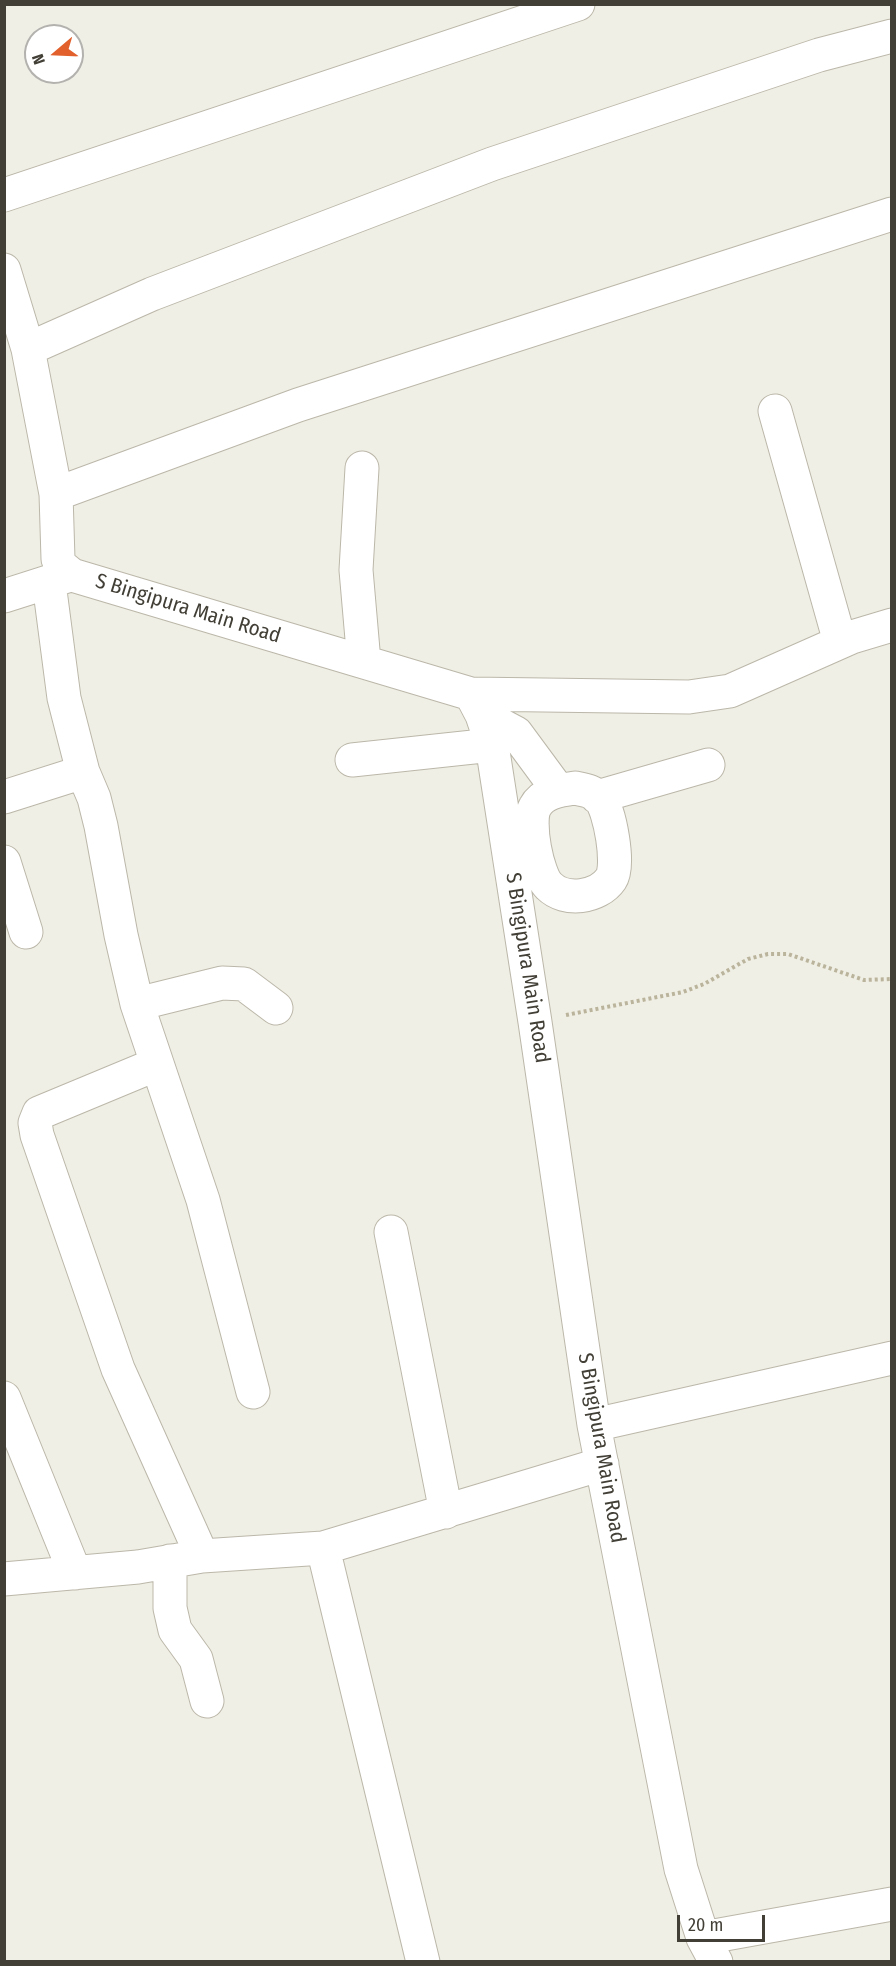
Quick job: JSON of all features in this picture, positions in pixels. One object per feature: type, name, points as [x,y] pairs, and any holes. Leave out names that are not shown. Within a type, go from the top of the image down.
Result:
[{"type":"street","points":[[4,195],[578,4]]},
{"type":"street","points":[[28,349],[152,294],[492,164],[819,55],[891,36]]},
{"type":"street","points":[[56,494],[298,405],[891,214]]},
{"type":"street","name":"S Bingipura Main Road","points":[[4,270],[28,349],[56,494],[58,559],[61,566],[61,579],[364,662],[481,718],[536,1022],[594,1425],[681,1869],[710,1950]]},
{"type":"street","points":[[775,411],[840,642]]},
{"type":"street","points":[[362,468],[356,570],[364,662]]},
{"type":"street","points":[[4,596],[61,579],[64,698],[83,772],[94,798],[101,826],[121,935],[137,1004],[203,1200],[253,1392]]},
{"type":"street","points":[[351,760],[481,718],[730,691],[840,642],[891,625]]},
{"type":"street","points":[[481,718],[516,733],[558,790]]},
{"type":"street","points":[[597,796],[708,765]]},
{"type":"street","points":[[4,797],[83,772]]},
{"type":"street","points":[[575,788],[591,792],[602,800],[615,850],[616,864],[611,879],[592,893],[580,896],[558,893],[542,878],[535,847],[534,807],[543,797],[558,790],[575,788]]},
{"type":"street","points":[[4,862],[26,932]]},
{"type":"street","points":[[137,1004],[222,983],[244,984],[276,1008]]},
{"type":"street","points":[[157,1064],[39,1113],[35,1122],[118,1369],[202,1556]]},
{"type":"street","points":[[391,1232],[446,1512]]},
{"type":"street","points":[[594,1425],[891,1358]]},
{"type":"street","points":[[4,1398],[75,1573]]},
{"type":"street","points":[[4,1579],[138,1567],[202,1556],[323,1548],[602,1464]]},
{"type":"street","points":[[323,1548],[423,1962]]},
{"type":"street","points":[[170,1562],[170,1608],[175,1630],[196,1659],[207,1701]]},
{"type":"street","points":[[710,1950],[891,1904]]},
{"type":"path","points":[[536,1022],[683,992],[704,984],[748,959],[768,954],[788,954],[864,980],[891,979]]}]
